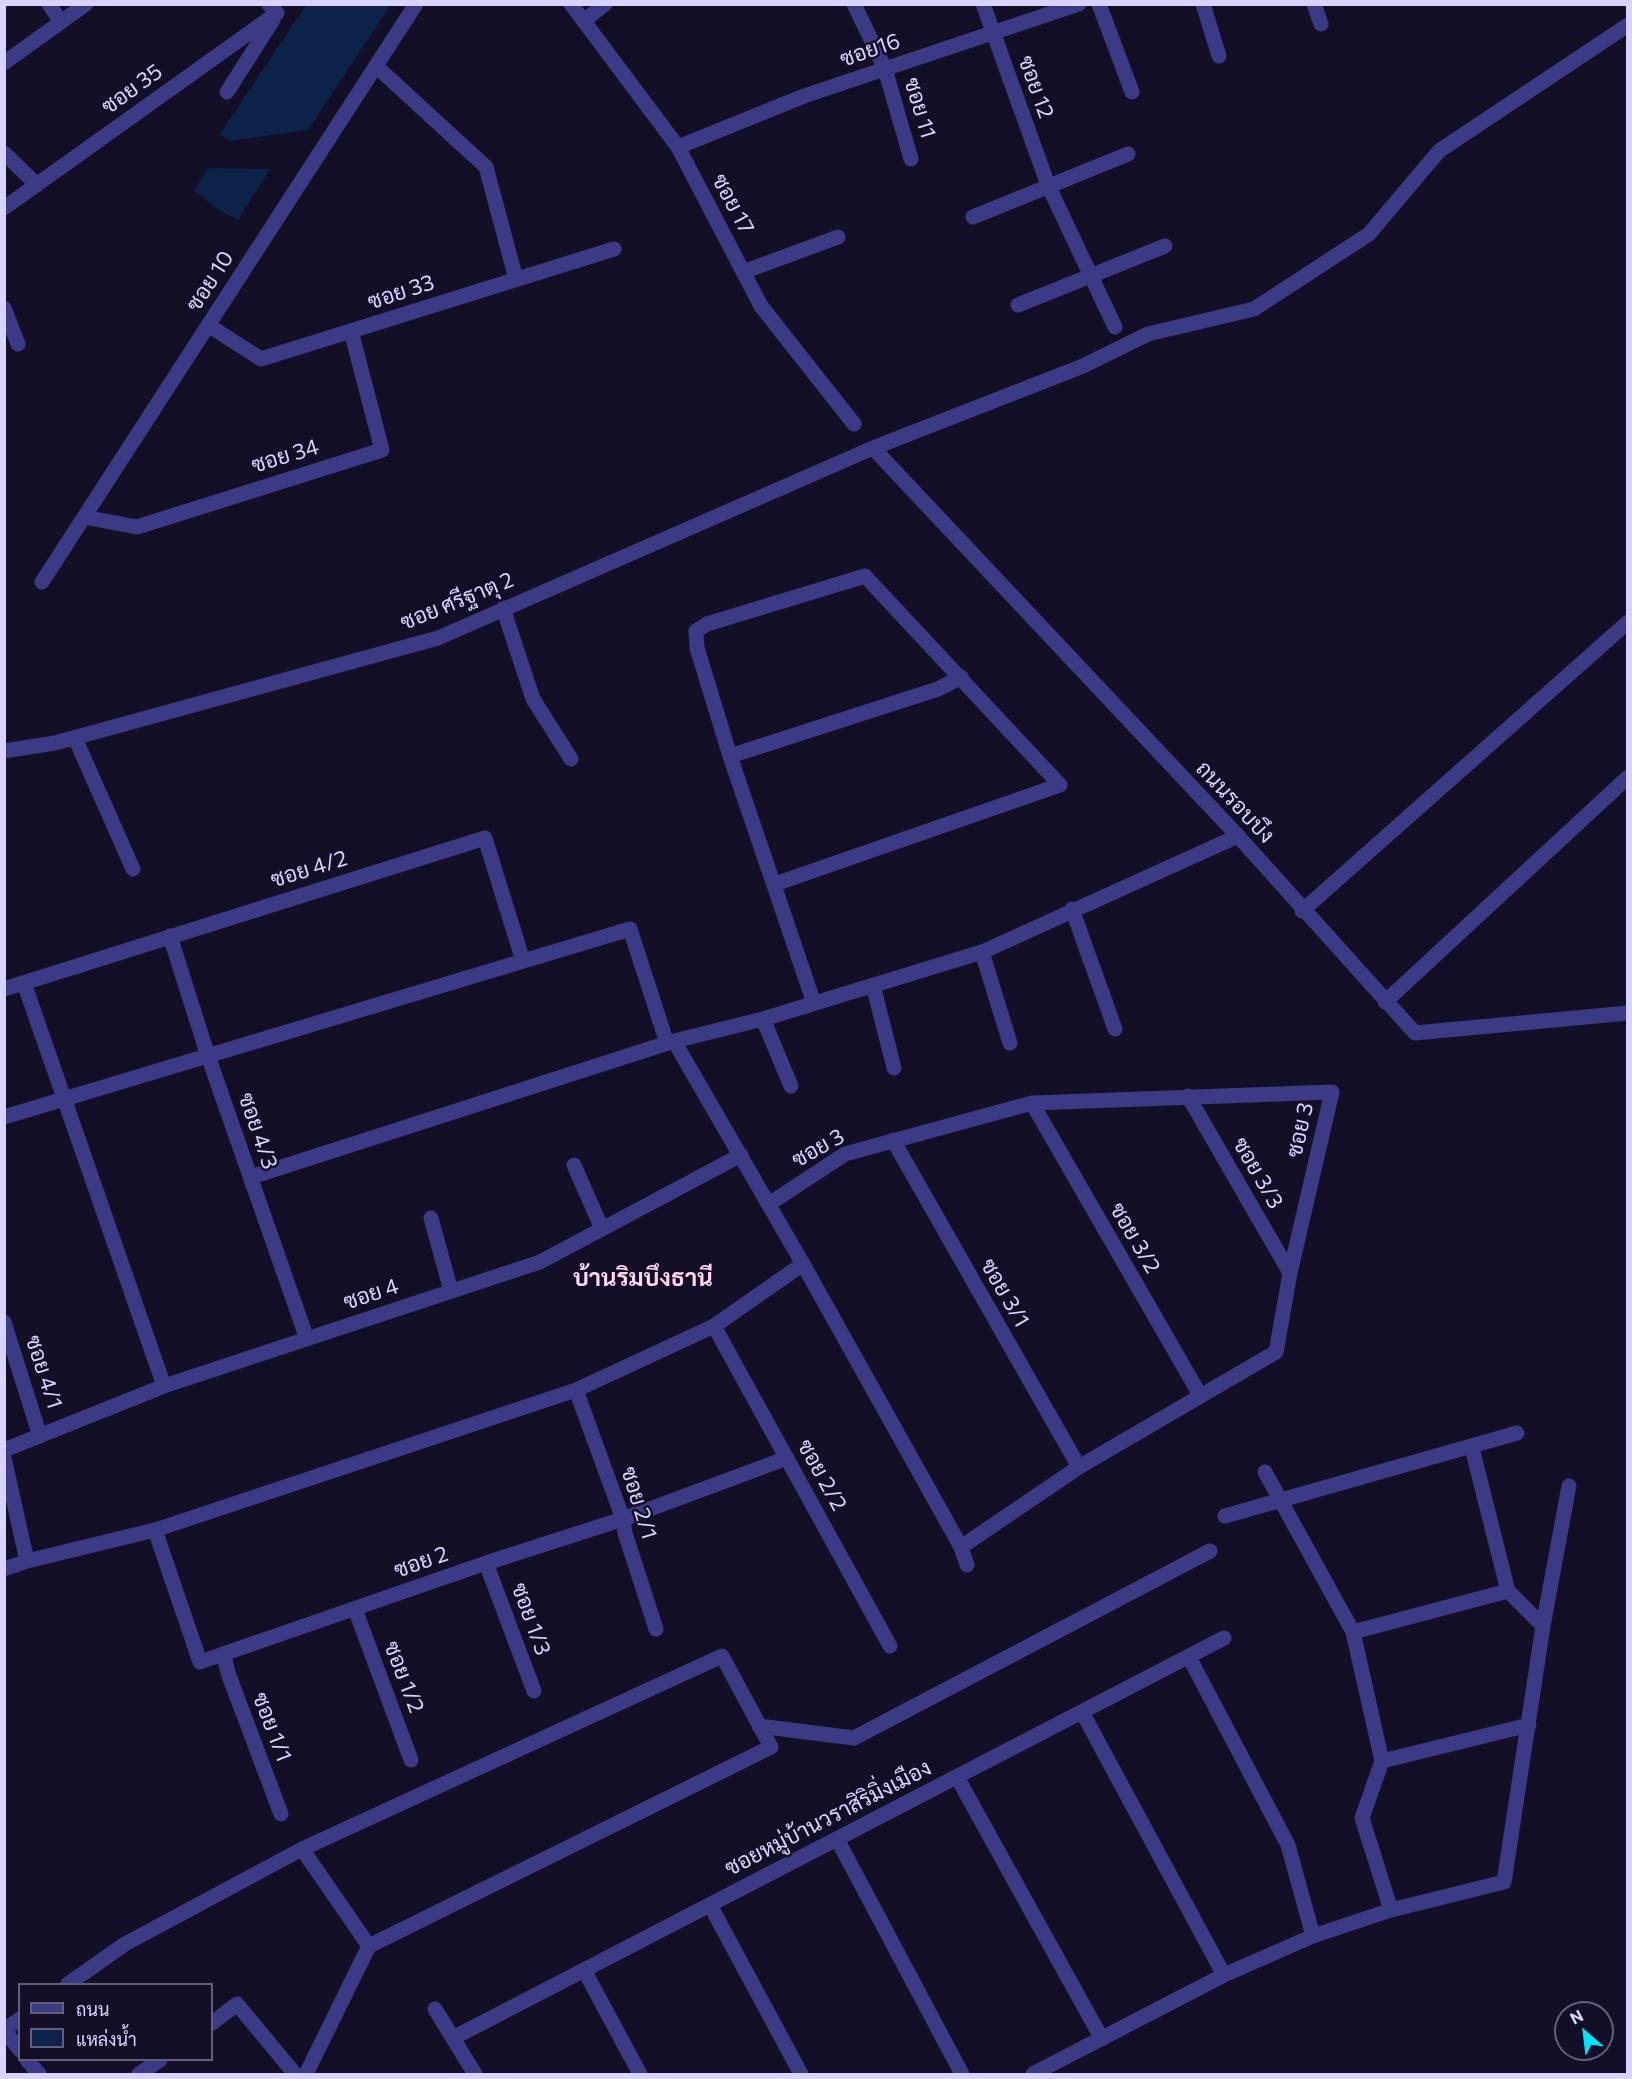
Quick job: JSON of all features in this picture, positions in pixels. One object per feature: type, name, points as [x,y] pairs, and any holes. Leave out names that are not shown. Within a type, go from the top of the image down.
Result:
[{"type":"street","points":[[49,4],[61,22]]},
{"type":"street","points":[[4,63],[86,4]]},
{"type":"street","name":"ซอย 10","points":[[42,582],[416,4]]},
{"type":"street","name":"ซอย 17","points":[[571,4],[678,147],[761,306],[854,424]]},
{"type":"street","points":[[585,20],[605,4]]},
{"type":"street","name":"ซอย 11","points":[[854,4],[885,69],[911,159]]},
{"type":"street","name":"ซอย 12","points":[[983,4],[1048,185],[1115,327]]},
{"type":"street","name":"ซอย16","points":[[678,147],[804,96],[1079,4]]},
{"type":"street","points":[[1099,4],[1132,92]]},
{"type":"street","points":[[1203,4],[1219,56]]},
{"type":"street","points":[[1314,4],[1321,24]]},
{"type":"street","points":[[227,92],[276,7]]},
{"type":"street","name":"ซอย 35","points":[[4,208],[276,7]]},
{"type":"street","name":"ซอย ศรีฐาตุ 2","points":[[4,751],[75,738],[438,638],[873,448],[1083,366],[1148,334],[1254,309],[1369,234],[1438,151],[1628,25]]},
{"type":"street","points":[[376,66],[486,167],[516,279]]},
{"type":"street","points":[[4,153],[37,185]]},
{"type":"street","points":[[973,217],[1128,154]]},
{"type":"street","points":[[743,272],[838,237]]},
{"type":"street","points":[[1018,305],[1165,246]]},
{"type":"street","name":"ซอย 33","points":[[208,325],[261,359],[614,249]]},
{"type":"street","points":[[4,308],[18,344]]},
{"type":"street","name":"ซอย 34","points":[[84,517],[137,527],[382,450],[351,331]]},
{"type":"street","name":"ถนนรอบบึง","points":[[873,448],[1238,836],[1302,911],[1414,1033],[1628,1013]]},
{"type":"street","points":[[775,884],[1060,785],[865,576],[707,624],[696,631],[697,648],[730,756],[814,1003]]},
{"type":"street","points":[[504,608],[533,699],[571,759]]},
{"type":"street","points":[[1302,911],[1628,622]]},
{"type":"street","points":[[730,756],[938,689],[961,677]]},
{"type":"street","points":[[75,738],[133,869]]},
{"type":"street","points":[[1384,1002],[1628,777]]},
{"type":"street","points":[[251,1177],[670,1042],[764,1019],[982,952],[1072,909],[1238,836]]},
{"type":"street","name":"ซอย 4/2","points":[[4,989],[485,838],[523,961]]},
{"type":"street","points":[[1072,909],[1115,1029]]},
{"type":"street","points":[[4,1118],[630,929],[670,1042],[741,1155],[804,1264],[961,1546],[967,1565]]},
{"type":"street","name":"ซอย 4/3","points":[[170,936],[208,1056],[307,1339]]},
{"type":"street","points":[[982,952],[1010,1043]]},
{"type":"street","points":[[24,983],[164,1386]]},
{"type":"street","points":[[873,986],[894,1068]]},
{"type":"street","points":[[764,1019],[792,1086]]},
{"type":"street","name":"ซอย 3","points":[[769,1204],[845,1154],[1032,1103],[1332,1092],[1290,1273],[1276,1352],[1079,1467],[961,1546]]},
{"type":"street","name":"ซอย 3/3","points":[[1188,1096],[1290,1273]]},
{"type":"street","name":"ซอย 3/2","points":[[1032,1103],[1200,1395]]},
{"type":"street","name":"ซอย 3/1","points":[[892,1140],[1079,1467]]},
{"type":"street","name":"ซอย 4","points":[[4,1450],[164,1386],[540,1262],[741,1155]]},
{"type":"street","points":[[574,1166],[602,1229]]},
{"type":"street","points":[[431,1218],[451,1291]]},
{"type":"street","points":[[4,1569],[27,1561],[155,1530],[576,1390],[714,1326],[804,1264]]},
{"type":"street","name":"ซอย 4/1","points":[[4,1323],[40,1436]]},
{"type":"street","name":"ซอย 2/2","points":[[714,1326],[890,1646]]},
{"type":"street","name":"ซอย 2/1","points":[[576,1390],[624,1519],[625,1533],[656,1629]]},
{"type":"street","points":[[1225,1516],[1472,1448],[1517,1433]]},
{"type":"street","points":[[1472,1448],[1508,1591],[1543,1626]]},
{"type":"street","points":[[4,1458],[27,1561]]},
{"type":"street","name":"ซอย 2","points":[[155,1530],[200,1662],[486,1563],[624,1519],[787,1458]]},
{"type":"street","points":[[1265,1472],[1353,1632],[1382,1761],[1362,1818],[1392,1910]]},
{"type":"street","points":[[1033,2074],[1224,1975],[1313,1936],[1392,1910],[1504,1882],[1543,1626],[1569,1486]]},
{"type":"street","points":[[759,1726],[854,1738],[1210,1551]]},
{"type":"street","name":"ซอย 1/3","points":[[486,1563],[534,1691]]},
{"type":"street","points":[[1353,1632],[1508,1591]]},
{"type":"street","name":"ซอย 1/2","points":[[355,1609],[411,1760]]},
{"type":"street","name":"ซอยหมู่บ้านวราสิริมิ่งเมือง","points":[[453,2038],[1224,1638]]},
{"type":"street","name":"ซอย 1/1","points":[[224,1655],[228,1673],[281,1814]]},
{"type":"street","points":[[69,1983],[125,1944],[302,1849],[722,1656],[771,1747],[369,1946],[306,2074]]},
{"type":"street","points":[[1189,1657],[1288,1845],[1313,1936]]},
{"type":"street","points":[[1082,1712],[1224,1975]]},
{"type":"street","points":[[1382,1761],[1529,1725]]},
{"type":"street","points":[[957,1777],[1102,2039]]},
{"type":"street","points":[[837,1839],[962,2074]]},
{"type":"street","points":[[302,1849],[369,1946]]},
{"type":"street","points":[[710,1905],[801,2074]]},
{"type":"street","points":[[584,1970],[640,2074]]},
{"type":"street","points":[[213,2022],[237,2004],[295,2074]]},
{"type":"street","points":[[435,2009],[475,2074]]},
{"type":"street","points":[[18,2020],[4,2030],[18,2048]]},
{"type":"street","points":[[28,2061],[39,2074]]},
{"type":"street","points":[[139,2074],[158,2061]]},
{"type":"water","points":[[306,5],[391,5],[308,130],[229,141],[220,134]]},
{"type":"water","points":[[209,168],[270,169],[238,220],[217,209],[194,190]]},
{"type":"district","name":"บ้านริมบึงธานี","points":[[643,1278]]}]
